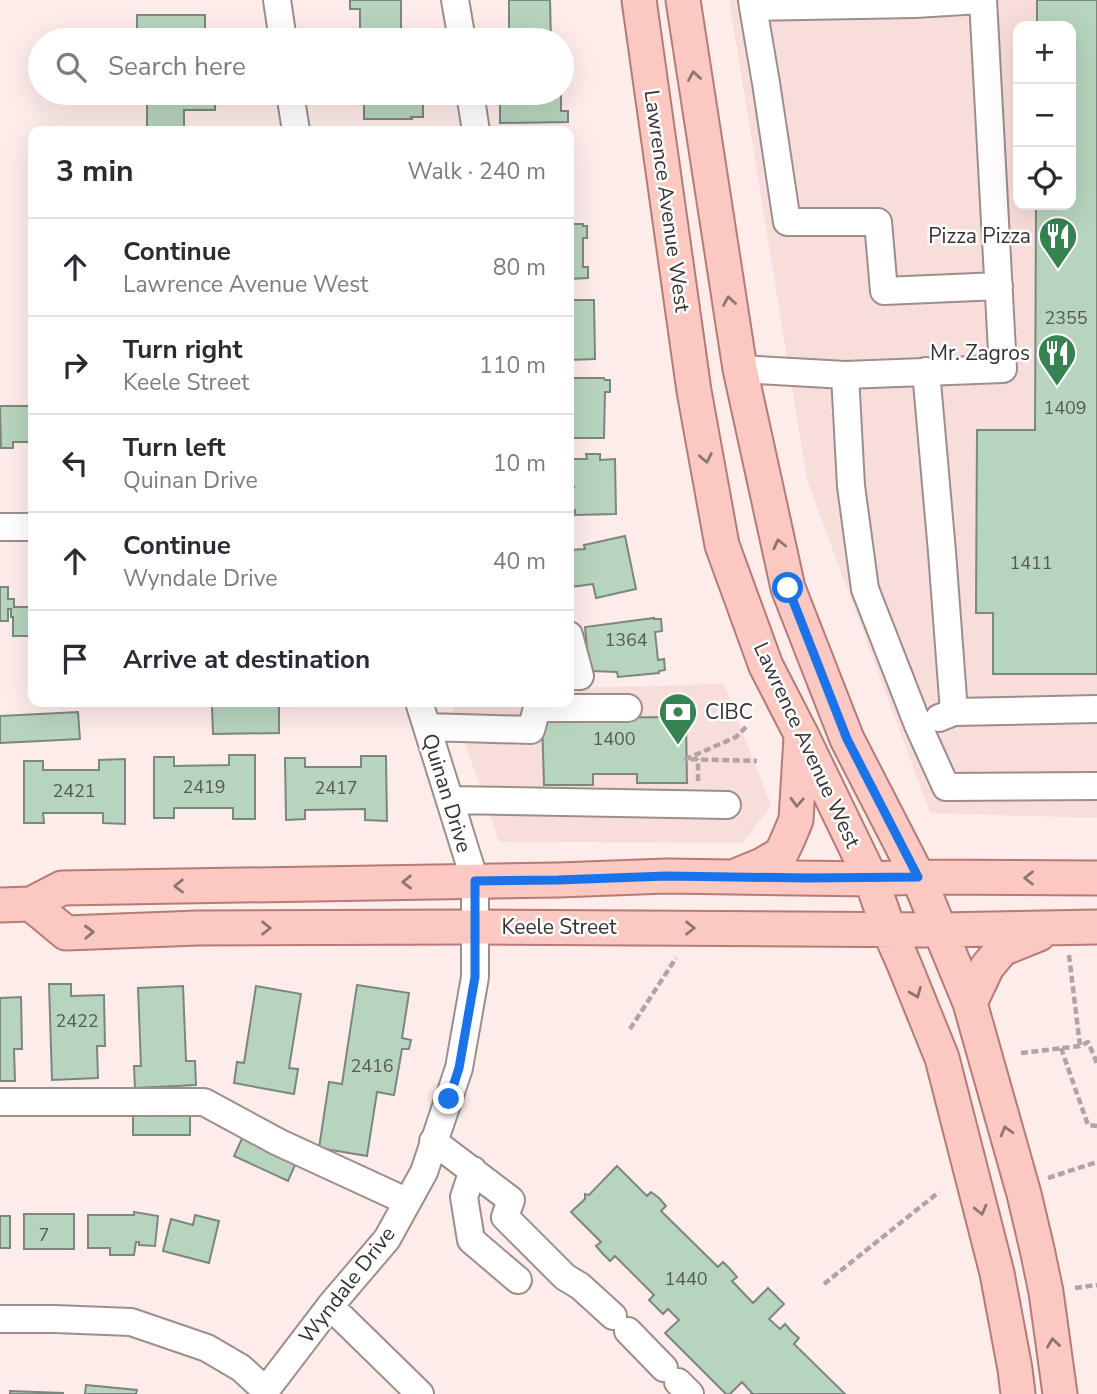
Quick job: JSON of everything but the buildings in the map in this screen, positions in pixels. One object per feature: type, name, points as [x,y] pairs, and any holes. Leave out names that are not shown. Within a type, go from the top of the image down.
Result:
[{"type":"main road","name":"Lawrence Avenue West","points":[[639,0],[694,391],[722,545],[766,666],[871,878],[889,930],[942,1058],[997,1273],[1016,1369],[1018,1394]]},
{"type":"main road","name":"Lawrence Avenue West","points":[[683,0],[740,369],[788,588],[847,739],[918,877],[971,1003],[1024,1194],[1046,1292],[1060,1394]]},
{"type":"main road","points":[[694,391],[740,369]]},
{"type":"main road","points":[[731,877],[781,854],[796,820],[801,734]]},
{"type":"main road","name":"Keele Street","points":[[15,904],[62,888],[667,876],[1097,878]]},
{"type":"main road","name":"Keele Street","points":[[15,904],[66,933],[198,928],[475,927],[940,930],[1062,941],[1097,927]]},
{"type":"main road","points":[[971,1003],[987,967],[1002,949],[1062,941]]},
{"type":"street","points":[[277,0],[281,28]]},
{"type":"street","points":[[455,0],[460,28]]},
{"type":"street","points":[[740,369],[845,375],[1003,369],[999,286],[981,0],[915,4],[752,4],[787,222],[878,222],[884,291],[999,286]]},
{"type":"street","points":[[292,105],[295,126]]},
{"type":"street","points":[[472,105],[475,126]]},
{"type":"street","points":[[926,371],[954,712]]},
{"type":"street","points":[[845,375],[851,486],[865,589],[918,726],[946,787],[1097,786]]},
{"type":"street","points":[[0,527],[28,527]]},
{"type":"street","points":[[574,654],[580,676],[574,676]]},
{"type":"street","points":[[423,714],[531,730],[537,708],[628,708]]},
{"type":"street","points":[[918,726],[954,712],[1097,709]]},
{"type":"street","name":"Quinan Drive","points":[[423,714],[475,881],[475,927]]},
{"type":"street","points":[[450,800],[727,805]]},
{"type":"street","name":"Wyndale Drive","points":[[264,1392],[330,1306],[387,1239],[424,1172],[459,1068],[475,977],[475,927]]},
{"type":"street","points":[[0,1102],[204,1102],[278,1142],[406,1201]]},
{"type":"street","points":[[433,1141],[511,1200],[505,1217],[565,1277],[580,1286],[621,1324],[677,1381]]},
{"type":"street","points":[[473,1171],[464,1197],[471,1240],[518,1280]]},
{"type":"street","points":[[330,1306],[420,1394]]},
{"type":"street","points":[[0,1318],[131,1322],[207,1348],[241,1368],[264,1392]]},
{"type":"path","points":[[746,727],[736,737],[686,759],[757,761]]},
{"type":"path","points":[[698,759],[698,789]]},
{"type":"path","points":[[1062,941],[1080,1046]]},
{"type":"path","points":[[630,1029],[676,958]]},
{"type":"path","points":[[1021,1053],[1080,1046],[1088,1042],[1097,1063]]},
{"type":"path","points":[[1061,1048],[1088,1125],[1097,1126]]},
{"type":"path","points":[[1047,1179],[1097,1162]]},
{"type":"path","points":[[824,1284],[939,1192]]},
{"type":"path","points":[[1067,1289],[1097,1286]]},
{"type":"shaded area","points":[[729,0],[1097,0],[1097,818],[930,813],[807,480]]},
{"type":"shaded area","points":[[724,684],[771,806],[742,843],[499,842],[453,707],[574,707],[574,688]]},
{"type":"place","name":"Pizza Pizza","points":[[1058,270]]},
{"type":"place","name":"Mr. Zagros","points":[[1057,387]]},
{"type":"place","name":"CIBC","points":[[678,746]]},
{"type":"route","points":[[449,1099],[459,1068],[475,977],[475,881],[667,876],[918,877],[847,739],[788,588]]}]
